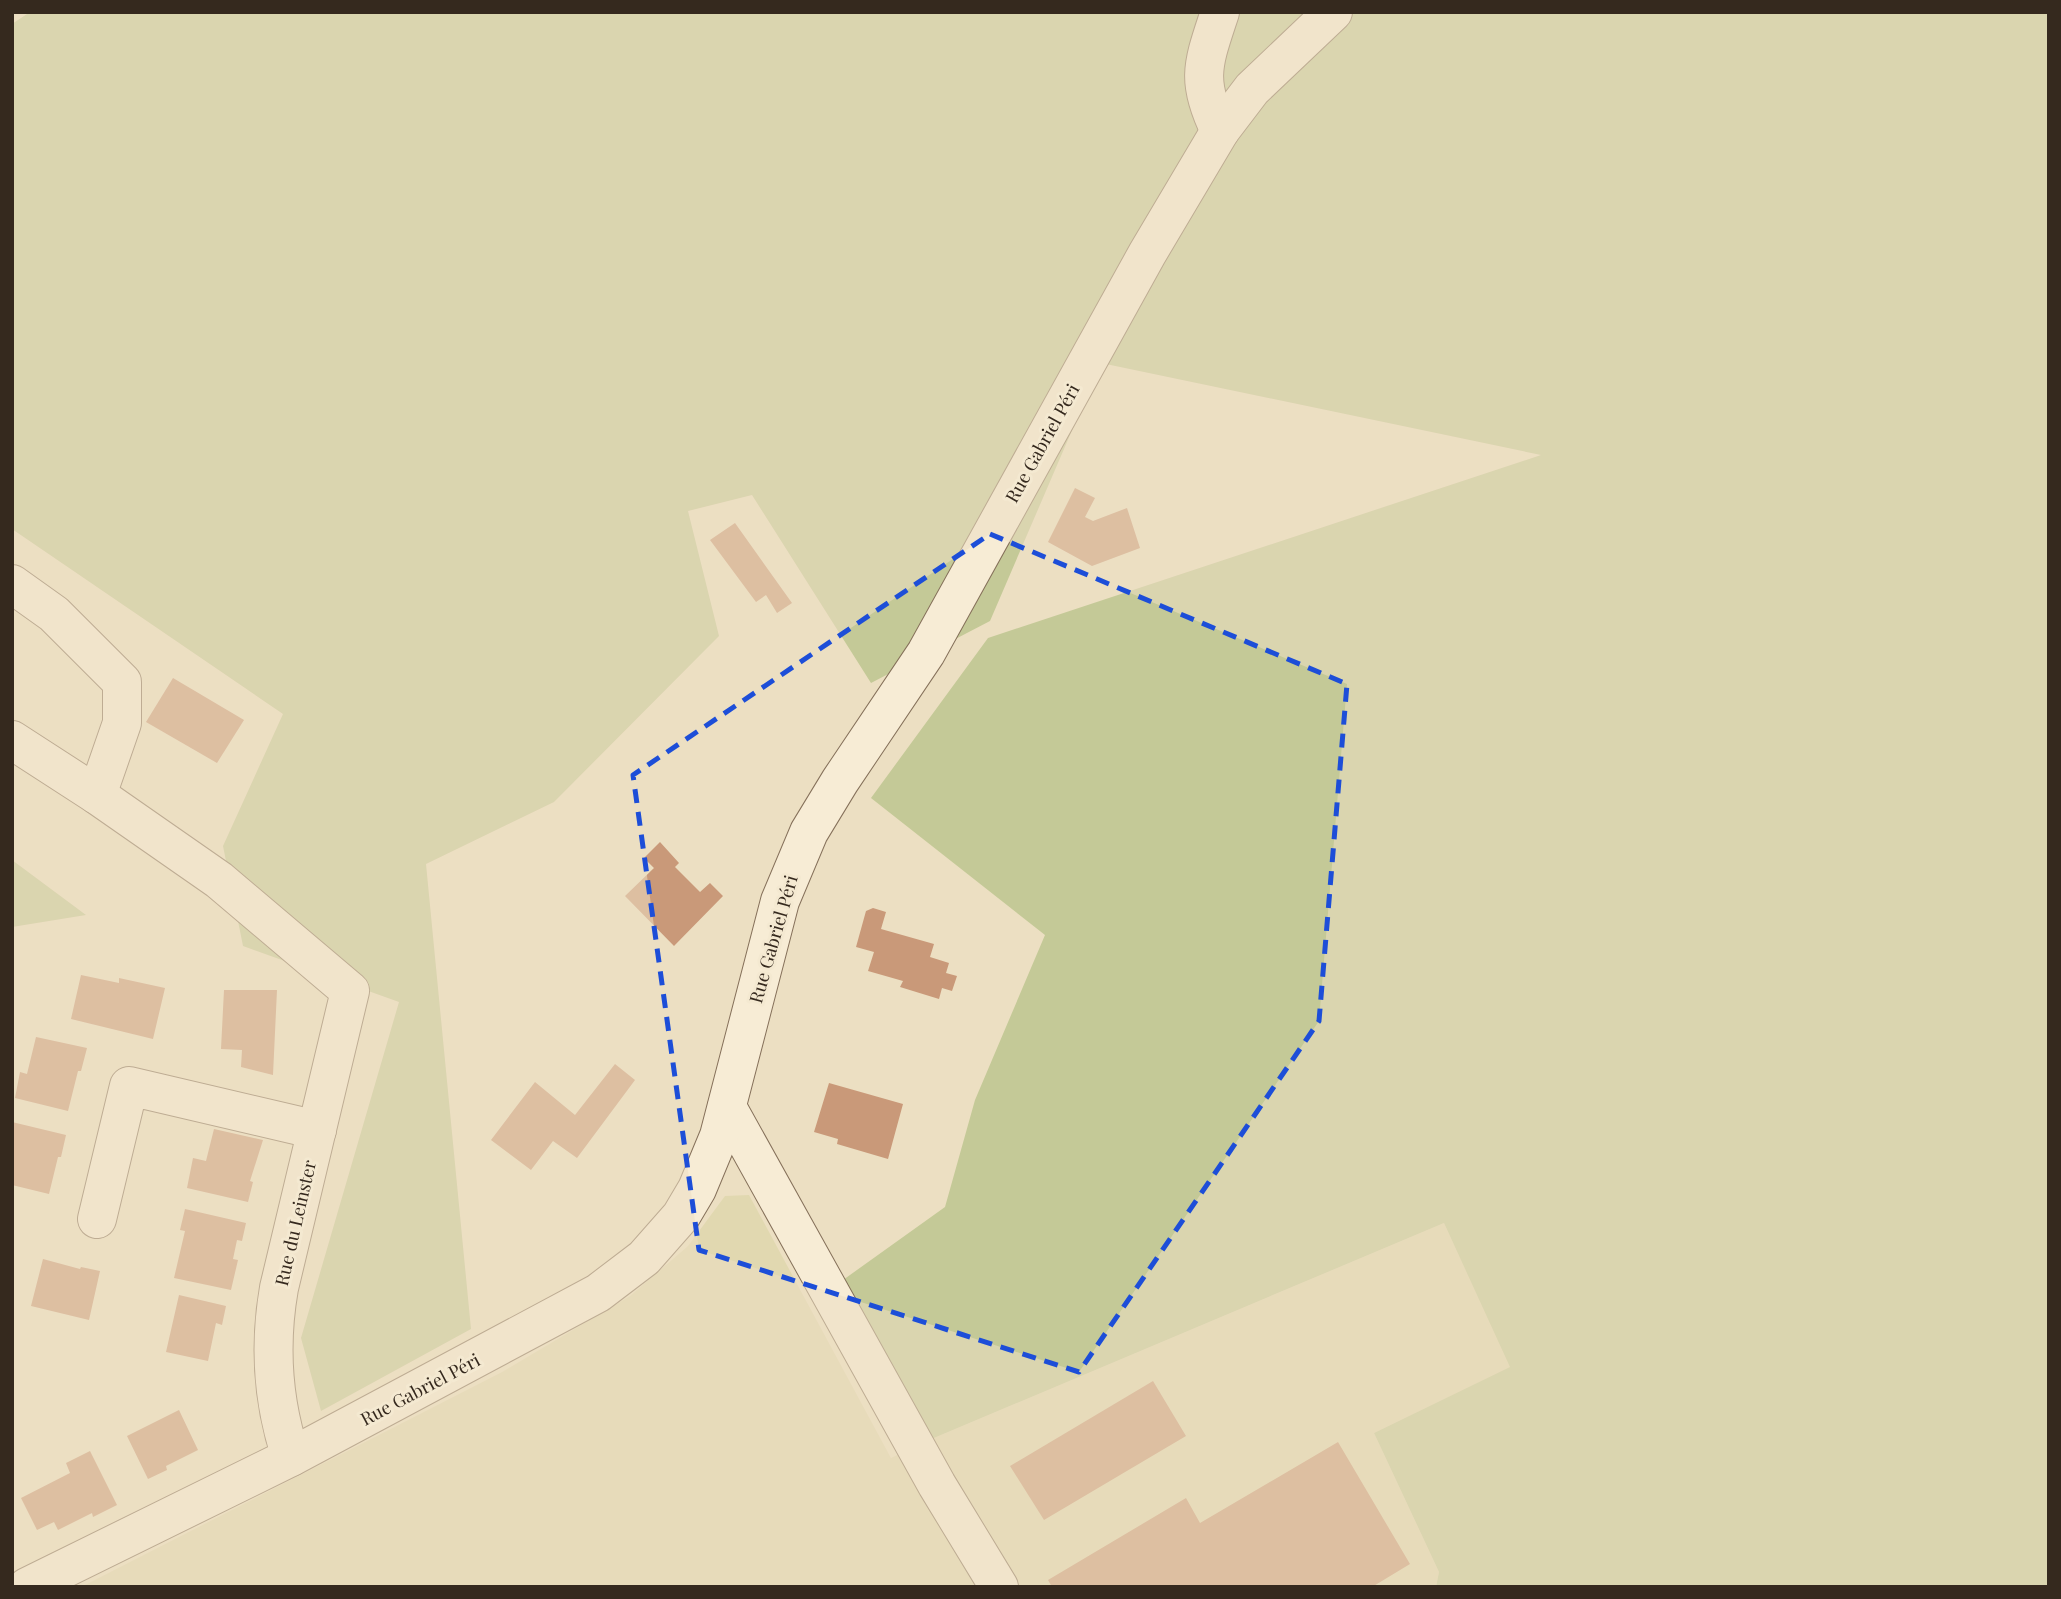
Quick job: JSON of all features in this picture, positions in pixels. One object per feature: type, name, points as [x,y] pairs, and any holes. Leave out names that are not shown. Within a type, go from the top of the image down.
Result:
[{"type":"street","points":[[1220,12],[1203,65],[1209,108],[1220,131]]},
{"type":"street","name":"Rue Gabriel Péri","points":[[27,1587],[291,1457],[598,1293],[633,1267],[663,1238],[681,1216],[697,1189],[715,1148],[780,901],[809,832],[926,653],[1147,254],[1220,131],[1252,89],[1333,12]]},
{"type":"street","points":[[12,584],[54,614],[122,682],[122,723],[97,795],[12,740]]},
{"type":"street","name":"Rue du Leinster","points":[[97,795],[241,897],[350,991],[279,1289],[273,1328],[279,1415],[291,1457]]},
{"type":"street","points":[[97,1219],[129,1086],[317,1130]]},
{"type":"street","points":[[727,1107],[937,1485],[999,1587]]},
{"type":"highlighted area","points":[[990,534],[1347,684],[1319,1021],[1079,1372],[699,1250],[633,775]]},
{"type":"shaded area","points":[[749,1195],[891,1458],[1444,1223],[1511,1367],[1374,1433],[1439,1572],[1436,1587],[81,1587],[502,1372],[630,1296],[688,1246],[725,1196]]},
{"type":"green space","points":[[30,12],[2049,12],[2049,1587],[1436,1587],[1439,1572],[1374,1433],[1510,1367],[1444,1223],[922,1443],[836,1285],[945,1207],[975,1100],[1045,935],[871,798],[988,638],[1541,455],[1101,363],[990,621],[871,683],[752,495],[688,511],[719,636],[554,802],[426,864],[471,1329],[321,1411],[301,1338],[399,1002],[243,946],[223,846],[283,714],[12,529],[12,24]]},
{"type":"green space","points":[[12,860],[86,915],[12,927]]},
{"type":"building","points":[[1075,488],[1095,498],[1085,517],[1093,521],[1127,508],[1140,548],[1092,566],[1048,542]]},
{"type":"building","points":[[735,523],[792,603],[777,613],[766,595],[756,602],[710,540]]},
{"type":"building","points":[[173,678],[244,720],[217,763],[146,722]]},
{"type":"building","points":[[660,842],[679,863],[675,867],[700,892],[710,883],[723,896],[674,946],[625,896],[654,868],[644,858]]},
{"type":"building","points":[[873,908],[886,912],[881,929],[934,944],[930,957],[949,963],[946,973],[957,976],[952,991],[942,988],[939,999],[900,987],[903,981],[868,971],[874,952],[856,947],[866,911]]},
{"type":"building","points":[[81,975],[119,983],[119,978],[165,988],[153,1039],[71,1019]]},
{"type":"building","points":[[224,990],[277,990],[273,1075],[241,1067],[242,1050],[221,1049]]},
{"type":"building","points":[[36,1037],[87,1048],[68,1111],[15,1098],[20,1072],[27,1074]]},
{"type":"building","points":[[615,1064],[635,1080],[577,1158],[553,1141],[531,1170],[491,1140],[535,1082],[575,1115]]},
{"type":"building","points":[[829,1083],[903,1104],[888,1159],[837,1144],[838,1139],[814,1132]]},
{"type":"building","points":[[12,1122],[66,1135],[49,1194],[12,1185]]},
{"type":"building","points":[[214,1129],[263,1140],[250,1181],[253,1182],[248,1202],[187,1188],[193,1158],[206,1161]]},
{"type":"building","points":[[185,1209],[246,1223],[242,1241],[237,1240],[233,1259],[238,1260],[231,1290],[174,1278],[185,1231],[180,1230]]},
{"type":"building","points":[[43,1259],[80,1269],[100,1271],[89,1320],[31,1306]]},
{"type":"building","points":[[179,1295],[226,1306],[222,1325],[216,1323],[208,1361],[166,1352]]},
{"type":"building","points":[[1153,1381],[1186,1436],[1044,1520],[1010,1466]]},
{"type":"building","points":[[179,1410],[198,1450],[166,1466],[167,1470],[148,1479],[127,1436]]},
{"type":"building","points":[[1338,1442],[1410,1564],[1372,1587],[1052,1587],[1048,1580],[1186,1498],[1200,1523]]},
{"type":"building","points":[[90,1451],[117,1505],[93,1517],[92,1513],[58,1530],[54,1522],[37,1530],[21,1498],[70,1473],[66,1463]]}]
